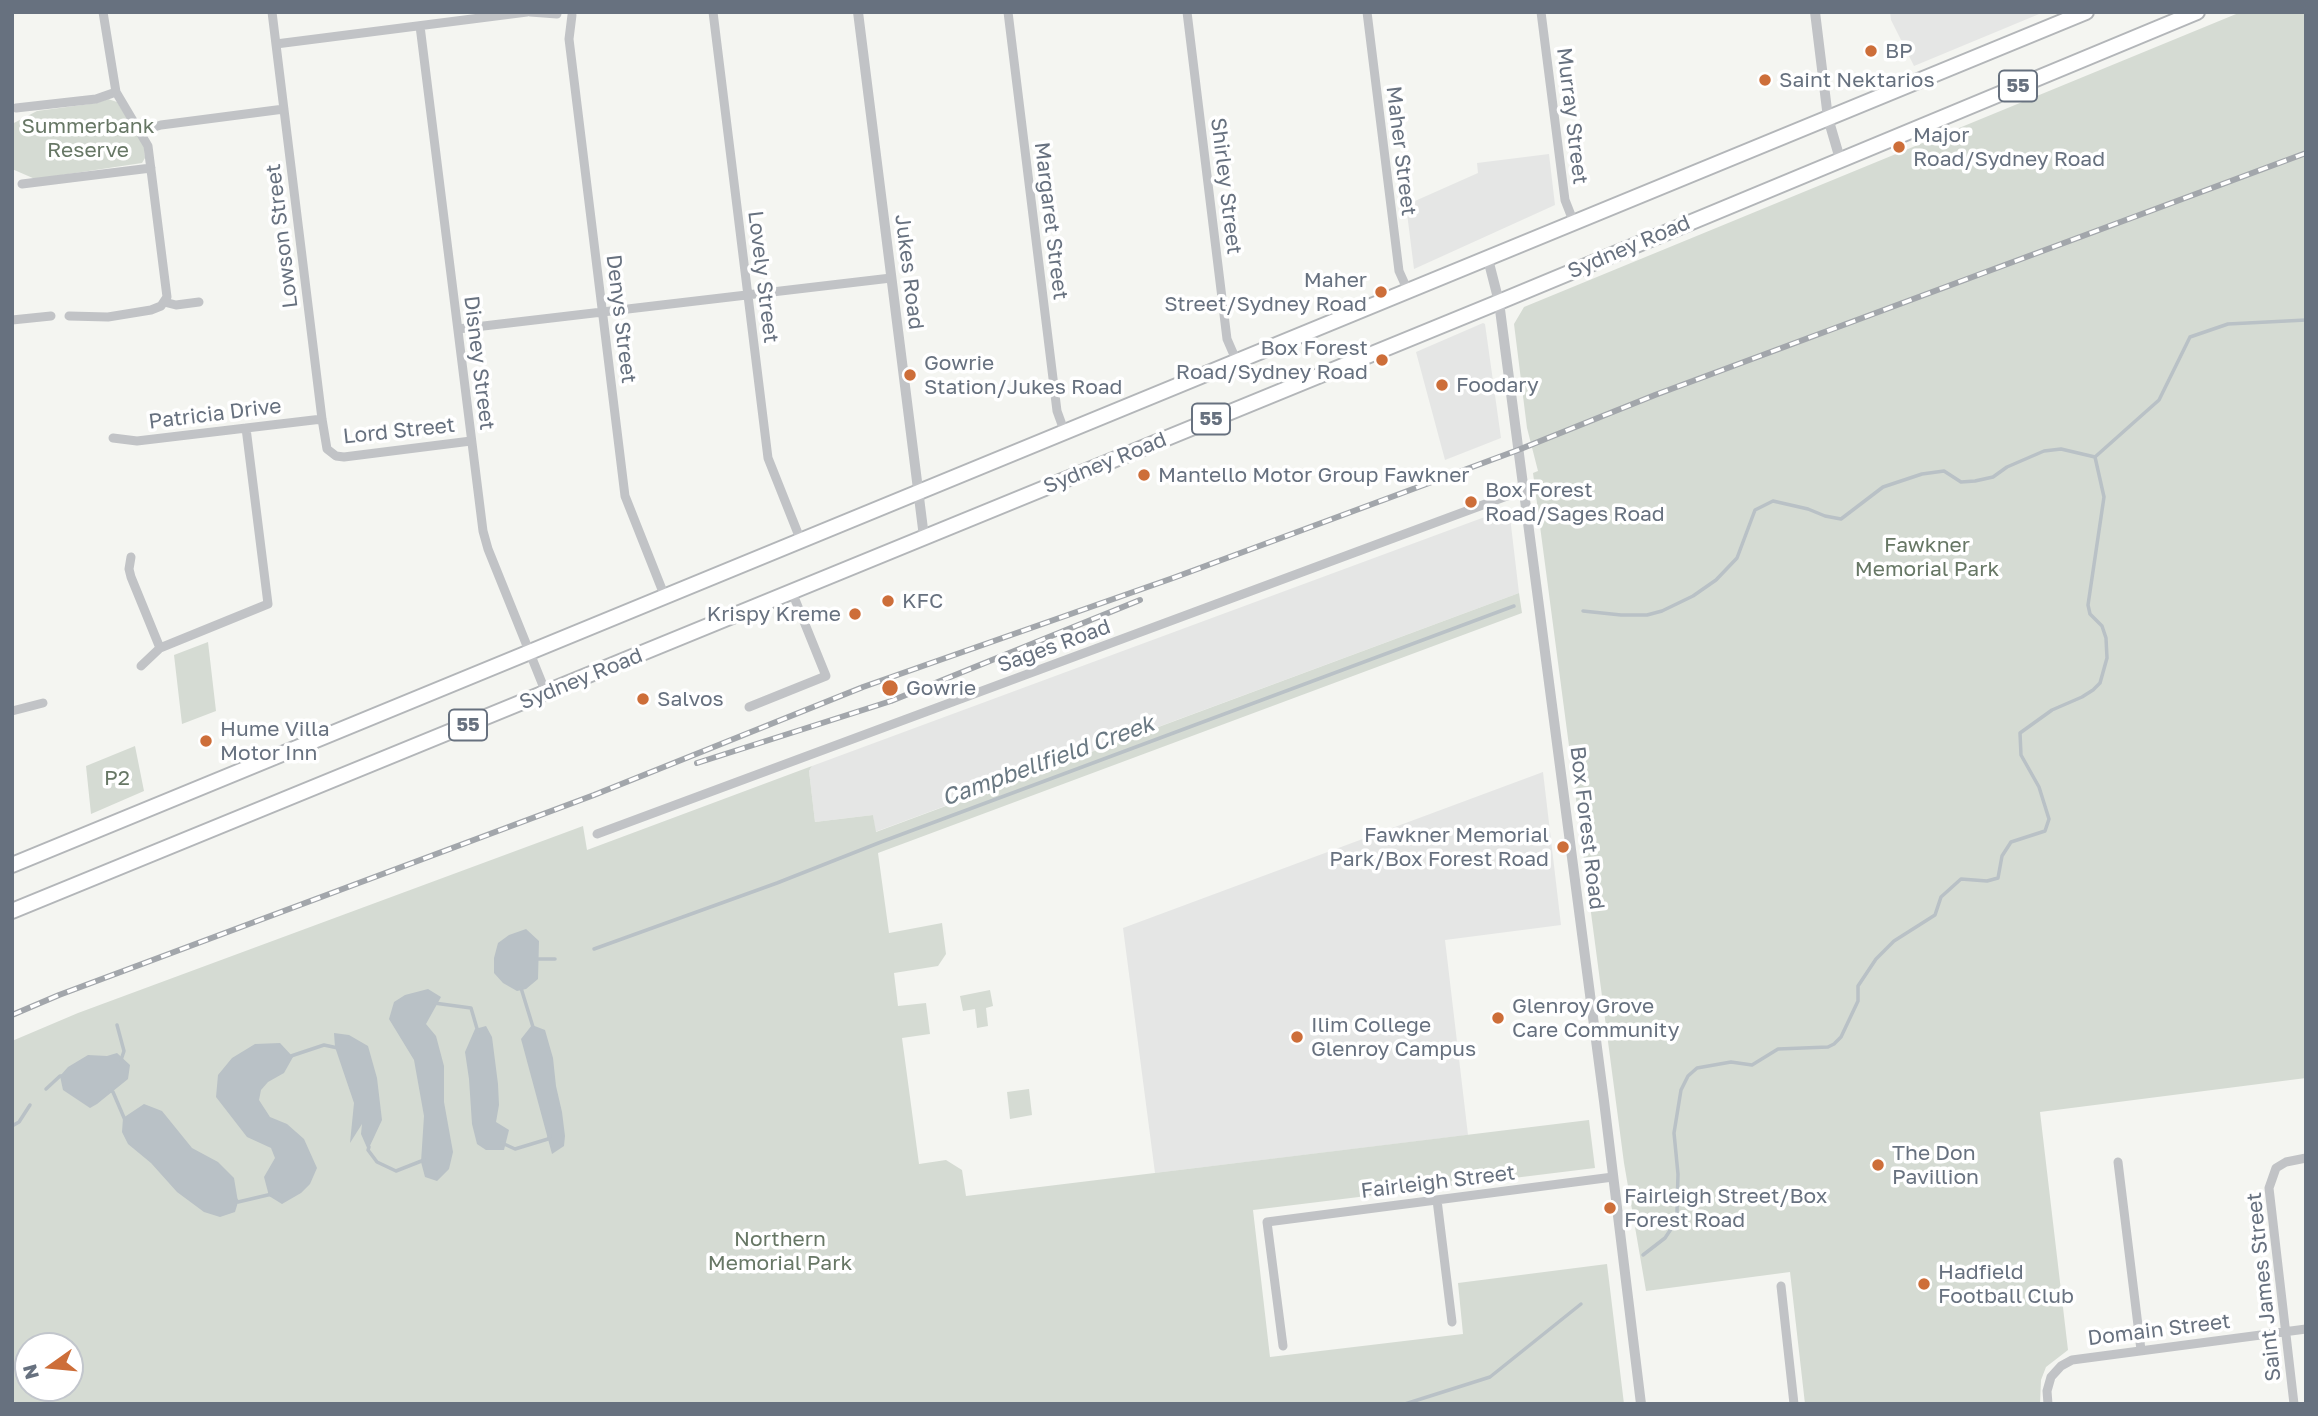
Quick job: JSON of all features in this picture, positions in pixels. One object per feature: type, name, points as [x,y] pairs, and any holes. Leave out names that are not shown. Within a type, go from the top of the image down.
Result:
[{"type":"highway","name":"Sydney Road","points":[[12,865],[2086,12]]},
{"type":"highway","name":"Sydney Road","points":[[12,911],[1499,302],[2197,12]]},
{"type":"street","points":[[69,316],[126,315],[157,309],[164,302],[167,293],[148,146],[116,92],[103,12]]},
{"type":"street","name":"Lowson Street","points":[[272,12],[325,444],[331,453]]},
{"type":"street","points":[[275,44],[528,12],[567,17],[573,13]]},
{"type":"street","name":"Lovely Street","points":[[713,12],[768,458],[801,541]]},
{"type":"street","name":"Jukes Road","points":[[858,12],[924,537]]},
{"type":"street","name":"Margaret Street","points":[[1008,12],[1057,411],[1065,433]]},
{"type":"street","name":"Shirley Street","points":[[1186,12],[1227,339],[1237,362]]},
{"type":"street","name":"Maher Street","points":[[1367,12],[1399,271],[1408,291]]},
{"type":"street","name":"Murray Street","points":[[1541,12],[1565,200],[1574,223]]},
{"type":"street","points":[[1815,12],[1828,118],[1840,159]]},
{"type":"street","name":"Denys Street","points":[[573,13],[569,39],[626,502],[665,597]]},
{"type":"street","name":"Denys Street","points":[[558,14],[569,39]]},
{"type":"street","name":"Disney Street","points":[[420,26],[485,540],[546,693]]},
{"type":"street","points":[[16,108],[96,99],[116,92]]},
{"type":"street","points":[[141,131],[161,125],[284,110]]},
{"type":"street","points":[[22,184],[151,168]]},
{"type":"street","name":"Box Forest Road","points":[[1488,258],[1499,302],[1642,1404]]},
{"type":"street","points":[[458,329],[891,278]]},
{"type":"street","points":[[164,302],[176,305],[199,302]]},
{"type":"street","points":[[12,320],[51,316]]},
{"type":"street","name":"Patricia Drive","points":[[113,438],[137,441],[322,419]]},
{"type":"street","points":[[141,666],[160,648],[268,604],[246,429]]},
{"type":"street","name":"Lord Street","points":[[331,453],[344,457],[471,441]]},
{"type":"street","name":"Sages Road","points":[[597,834],[1523,490]]},
{"type":"street","points":[[131,557],[131,577],[160,648]]},
{"type":"street","points":[[749,707],[826,676],[792,592]]},
{"type":"street","points":[[12,711],[43,703]]},
{"type":"street","name":"Saint James Street","points":[[2294,1404],[2269,1188],[2276,1168],[2286,1162],[2306,1158]]},
{"type":"street","points":[[2119,1163],[2141,1350]]},
{"type":"street","name":"Fairleigh Street","points":[[1283,1346],[1267,1222],[1613,1177]]},
{"type":"street","points":[[1437,1200],[1452,1322]]},
{"type":"street","points":[[1781,1286],[1794,1404]]},
{"type":"street","name":"Domain Street","points":[[2048,1404],[2047,1391],[2051,1377],[2066,1362],[2082,1357],[2306,1329]]},
{"type":"shaded area","points":[[1890,12],[2044,12],[1914,66],[1891,20]]},
{"type":"shaded area","points":[[1549,154],[1555,205],[1414,269],[1406,205],[1478,173],[1477,163]]},
{"type":"shaded area","points":[[1483,323],[1501,438],[1445,460],[1416,352]]},
{"type":"shaded area","points":[[1501,511],[1510,517],[1519,593],[875,832],[873,815],[815,822],[809,771],[812,766]]},
{"type":"shaded area","name":"Ilim College Glenroy Campus","points":[[1543,772],[1561,925],[1445,940],[1468,1135],[1155,1173],[1123,928]]},
{"type":"shaded area","points":[[526,929],[539,941],[538,979],[526,989],[517,991],[503,983],[494,973],[494,958],[498,943],[509,935]]},
{"type":"shaded area","points":[[428,989],[441,997],[426,1024],[436,1036],[444,1066],[444,1102],[453,1152],[449,1169],[437,1181],[425,1177],[421,1162],[424,1116],[414,1060],[389,1019],[394,1002],[405,995]]},
{"type":"shaded area","points":[[532,1025],[545,1030],[553,1058],[562,1112],[564,1146],[552,1154],[521,1039]]},
{"type":"shaded area","points":[[486,1026],[492,1037],[498,1084],[499,1105],[496,1122],[509,1130],[504,1150],[486,1150],[477,1144],[472,1124],[465,1052],[475,1029]]},
{"type":"shaded area","points":[[334,1033],[349,1035],[368,1046],[377,1078],[382,1120],[368,1150],[361,1134],[362,1124],[350,1143],[354,1103],[335,1047]]},
{"type":"shaded area","points":[[280,1043],[293,1057],[284,1073],[268,1082],[261,1090],[259,1100],[270,1117],[287,1124],[304,1139],[317,1168],[310,1184],[282,1204],[269,1196],[264,1177],[275,1158],[271,1148],[247,1137],[216,1097],[218,1075],[232,1058],[255,1044]]},
{"type":"shaded area","points":[[117,1053],[130,1065],[128,1079],[97,1104],[90,1108],[63,1090],[60,1076],[68,1067],[88,1055],[107,1056]]},
{"type":"shaded area","points":[[144,1104],[162,1111],[192,1148],[218,1162],[234,1178],[238,1202],[235,1212],[220,1217],[204,1212],[177,1192],[151,1163],[128,1144],[122,1132],[123,1118]]},
{"type":"green space","name":"Fawkner Memorial Park","points":[[2241,12],[2306,12],[2306,1078],[2040,1112],[2068,1350],[2046,1367],[2041,1380],[2040,1404],[1805,1404],[1790,1272],[1646,1291],[1624,1163],[1533,473],[1538,471],[1527,428],[1514,324],[1524,307]]},
{"type":"green space","name":"Summerbank Reserve","points":[[108,99],[117,102],[144,145],[145,158],[142,163],[35,179],[12,169],[12,124],[37,111],[97,103]]},
{"type":"green space","name":"Northern Memorial Park","points":[[1519,593],[1522,613],[878,853],[889,933],[942,923],[946,954],[938,966],[894,973],[898,1006],[926,1003],[930,1034],[902,1038],[919,1164],[946,1160],[962,1170],[966,1196],[1589,1120],[1595,1168],[1253,1210],[1270,1357],[1463,1334],[1458,1283],[1607,1264],[1624,1404],[12,1404],[12,1041],[78,1013],[583,826],[587,850],[812,766],[809,771],[815,822],[873,815],[876,832]]},
{"type":"green space","points":[[208,642],[216,711],[182,724],[174,655]]},
{"type":"green space","name":"P2","points":[[135,746],[144,791],[91,814],[86,766]]},
{"type":"green space","points":[[990,990],[993,1006],[986,1008],[988,1026],[977,1028],[975,1009],[963,1011],[960,996]]},
{"type":"green space","points":[[1029,1089],[1032,1115],[1010,1119],[1007,1092]]},
{"type":"waterway","points":[[1643,1255],[1665,1238],[1673,1226],[1677,1212],[1678,1174],[1674,1133],[1681,1090],[1688,1076],[1697,1068],[1731,1062],[1752,1065],[1778,1049],[1828,1047],[1834,1044],[1841,1037],[1858,1001],[1858,986],[1876,959],[1894,941],[1935,915],[1941,897],[1961,879],[1987,881],[1998,878],[2002,856],[2011,842],[2045,831],[2049,819],[2039,787],[2021,755],[2020,733],[2052,710],[2093,690],[2100,683],[2107,658],[2102,626],[2090,614],[2088,605],[2104,497],[2095,457],[2159,400],[2190,337],[2228,324],[2306,320]]},
{"type":"waterway","name":"Campbellfield Creek","points":[[1583,611],[1647,615],[1693,596],[1716,580],[1737,558],[1755,510],[1773,501],[1841,519],[1883,487],[1922,474],[1944,471],[1961,482],[1975,481],[1993,477],[2007,467],[2044,451],[2061,449],[2095,457]]},
{"type":"waterway","name":"Campbellfield Creek","points":[[594,949],[1514,606]]},
{"type":"waterway","name":"Campbellfield Creek","points":[[536,959],[555,959]]},
{"type":"waterway","name":"Campbellfield Creek","points":[[521,988],[533,1027]]},
{"type":"waterway","name":"Campbellfield Creek","points":[[434,1003],[471,1008],[478,1032]]},
{"type":"waterway","points":[[117,1025],[124,1051],[121,1060]]},
{"type":"waterway","name":"Campbellfield Creek","points":[[288,1057],[324,1045],[338,1048]]},
{"type":"waterway","name":"Campbellfield Creek","points":[[46,1089],[60,1076],[64,1076]]},
{"type":"waterway","name":"Campbellfield Creek","points":[[110,1090],[125,1120]]},
{"type":"waterway","name":"Campbellfield Creek","points":[[12,1126],[19,1122],[30,1105]]},
{"type":"waterway","name":"Campbellfield Creek","points":[[502,1143],[515,1149],[548,1139],[550,1136]]},
{"type":"waterway","name":"Campbellfield Creek","points":[[369,1147],[368,1150],[377,1162],[396,1171],[424,1160]]},
{"type":"waterway","name":"Campbellfield Creek","points":[[236,1200],[238,1202],[272,1194]]},
{"type":"waterway","points":[[1405,1404],[1490,1377],[1581,1304]]},
{"type":"railway","points":[[12,1015],[594,795],[863,687],[1173,578],[2306,153]]},
{"type":"railway","points":[[697,763],[891,701],[1140,600]]},
{"type":"place","name":"BP","points":[[1871,51]]},
{"type":"place","name":"Saint Nektarios","points":[[1765,80]]},
{"type":"place","name":"Major Road/Sydney Road","points":[[1899,147]]},
{"type":"place","name":"Maher Street/Sydney Road","points":[[1381,292]]},
{"type":"place","name":"Box Forest Road/Sydney Road","points":[[1382,360]]},
{"type":"place","name":"Gowrie Station/Jukes Road","points":[[910,375]]},
{"type":"place","name":"Foodary","points":[[1442,385]]},
{"type":"place","name":"Mantello Motor Group Fawkner","points":[[1144,475]]},
{"type":"place","name":"Box Forest Road/Sages Road","points":[[1471,502]]},
{"type":"place","name":"KFC","points":[[888,601]]},
{"type":"place","name":"Krispy Kreme","points":[[855,614]]},
{"type":"place","name":"Gowrie","points":[[890,688]]},
{"type":"place","name":"Salvos","points":[[643,699]]},
{"type":"place","name":"Hume Villa Motor Inn","points":[[206,741]]},
{"type":"place","name":"Fawkner Memorial Park/Box Forest Road","points":[[1563,847]]},
{"type":"place","name":"Glenroy Grove Care Community","points":[[1498,1018]]},
{"type":"place","name":"Ilim College Glenroy Campus","points":[[1297,1037]]},
{"type":"place","name":"The Don Pavillion","points":[[1878,1165]]},
{"type":"place","name":"Fairleigh Street/Box Forest Road","points":[[1610,1208]]},
{"type":"place","name":"Hadfield Football Club","points":[[1924,1284]]}]
